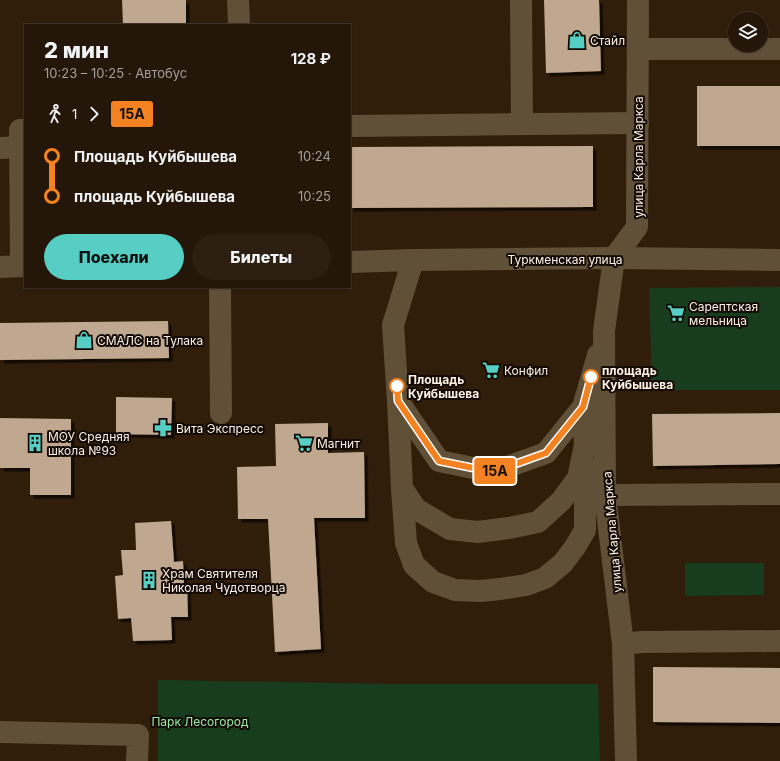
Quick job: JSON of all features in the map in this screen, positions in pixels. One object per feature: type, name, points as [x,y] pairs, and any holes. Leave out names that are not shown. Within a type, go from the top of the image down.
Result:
[{"type":"street","points":[[238,0],[239,24]]},
{"type":"street","points":[[521,0],[522,124]]},
{"type":"street","name":"улица Карла Маркса","points":[[626,761],[623,644],[605,495],[604,331],[614,258],[637,227],[638,0]]},
{"type":"street","points":[[638,49],[780,49]]},
{"type":"street","points":[[351,126],[638,123]]},
{"type":"street","points":[[15,142],[15,266]]},
{"type":"street","name":"Туркменская улица","points":[[351,262],[614,258],[780,260]]},
{"type":"street","points":[[413,260],[393,326],[402,488],[406,543],[414,565],[432,582],[455,590],[480,591],[526,585],[545,578],[563,563],[575,547],[585,530],[585,445],[583,407],[604,331]]},
{"type":"street","points":[[220,288],[221,413]]},
{"type":"street","points":[[398,401],[439,461],[493,472],[546,453],[583,407]]},
{"type":"street","points":[[402,488],[416,509],[450,530],[478,532],[538,522],[561,501],[578,478],[585,445]]},
{"type":"street","points":[[605,495],[780,494]]},
{"type":"street","points":[[623,644],[642,642],[780,641]]},
{"type":"street","points":[[0,732],[138,736],[137,761]]},
{"type":"green space","points":[[780,287],[780,390],[652,390],[649,288]]},
{"type":"green space","points":[[685,563],[764,563],[764,595],[685,596]]},
{"type":"green space","name":"Парк Лесогород","points":[[158,680],[397,684],[598,684],[600,761],[158,761]]},
{"type":"building","points":[[122,0],[186,0],[186,24],[123,24]]},
{"type":"building","points":[[544,0],[599,0],[601,71],[546,73]]},
{"type":"building","points":[[697,86],[780,86],[780,146],[697,146]]},
{"type":"building","points":[[593,146],[593,207],[351,208],[351,147]]},
{"type":"building","name":"СМАЛС на Тулака","points":[[168,321],[169,358],[0,360],[0,323]]},
{"type":"building","points":[[116,397],[172,398],[171,435],[116,434]]},
{"type":"building","points":[[780,413],[780,464],[653,466],[652,414]]},
{"type":"building","name":"МОУ Средняя школа №93","points":[[0,418],[71,419],[71,495],[30,495],[30,468],[0,468]]},
{"type":"building","points":[[328,423],[328,453],[364,452],[365,518],[314,518],[321,649],[275,652],[268,519],[238,519],[237,467],[276,466],[275,424]]},
{"type":"building","name":"Храм Святителя Николая Чудотворца","points":[[171,521],[174,562],[183,561],[184,584],[187,584],[188,617],[171,617],[172,640],[133,641],[131,618],[118,619],[115,576],[123,575],[121,550],[136,550],[135,523]]},
{"type":"building","points":[[653,667],[780,668],[780,723],[653,722]]},
{"type":"bus line","name":"15А","points":[[397,386],[398,401],[439,461],[493,472],[546,453],[583,407],[591,377]]},
{"type":"place","name":"Стайл","points":[[577,40]]},
{"type":"place","name":"Сарептская мельница","points":[[676,313]]},
{"type":"place","name":"СМАЛС на Тулака","points":[[84,340]]},
{"type":"place","name":"Конфил","points":[[491,370]]},
{"type":"place","name":"площадь Куйбышева","points":[[591,377]]},
{"type":"place","name":"Площадь Куйбышева","points":[[397,386]]},
{"type":"place","name":"Вита Экспресс","points":[[163,428]]},
{"type":"place","name":"МОУ Средняя школа №93","points":[[35,443]]},
{"type":"place","name":"Магнит","points":[[304,443]]},
{"type":"place","name":"Храм Святителя Николая Чудотворца","points":[[149,580]]}]
